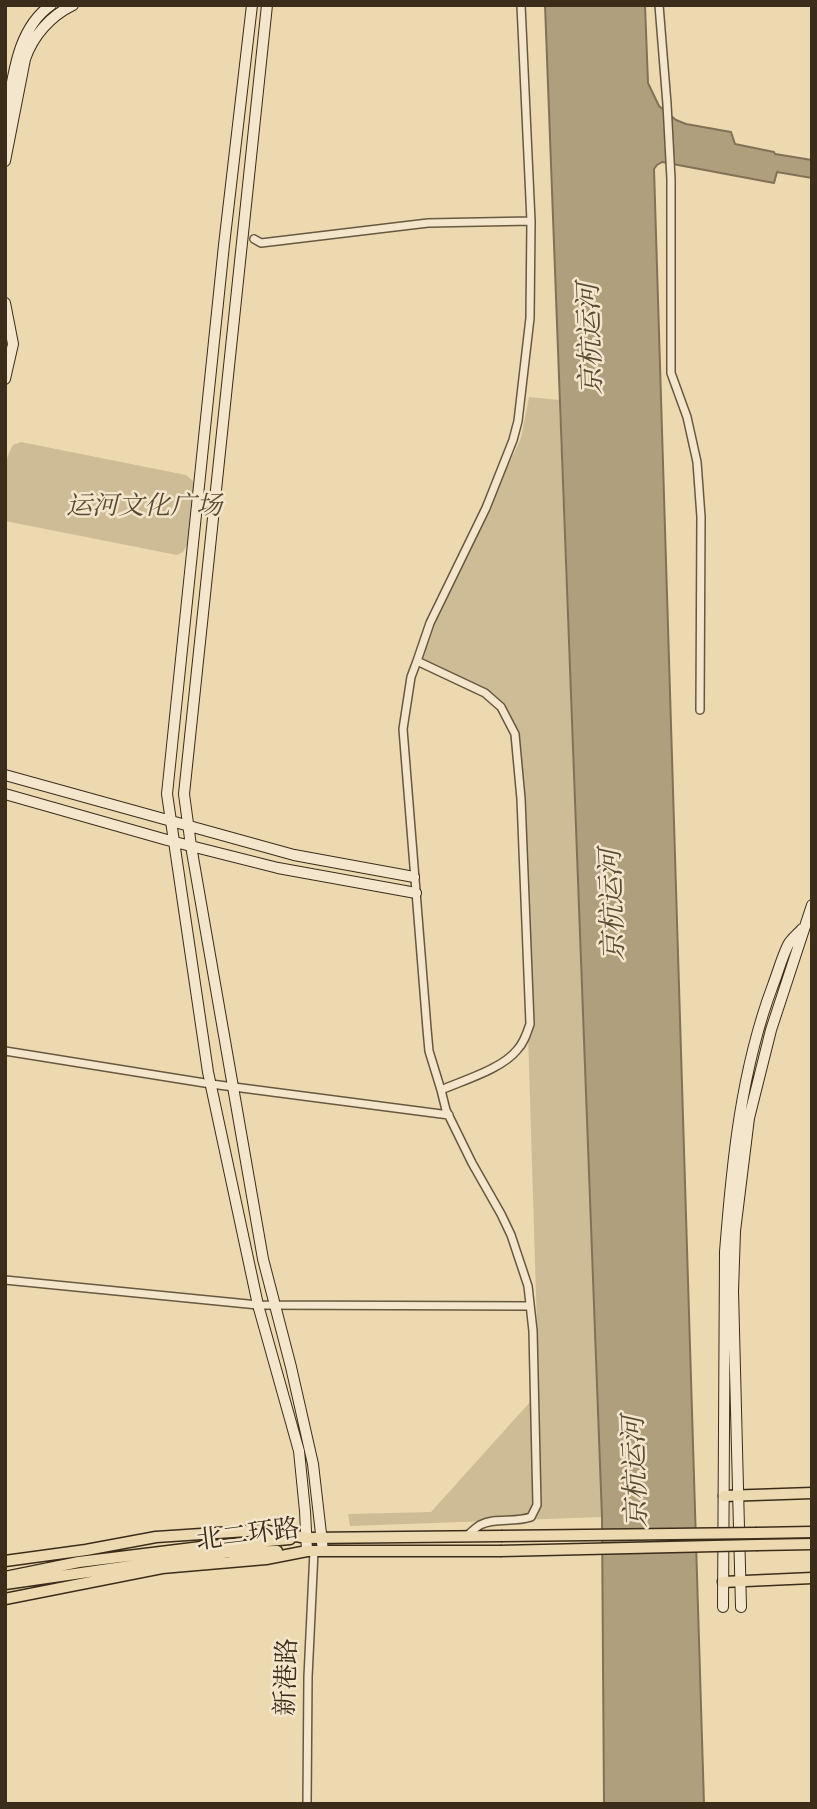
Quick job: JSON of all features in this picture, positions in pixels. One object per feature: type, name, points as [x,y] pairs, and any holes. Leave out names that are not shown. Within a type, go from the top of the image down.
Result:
[{"type":"main road","points":[[724,1496],[812,1493]]},
{"type":"main road","name":"北二环路","points":[[5,1561],[156,1537],[262,1530],[307,1538],[812,1532]]},
{"type":"main road","points":[[5,1577],[79,1562],[201,1547],[307,1538]]},
{"type":"main road","name":"北二环路","points":[[5,1599],[162,1568],[266,1559],[315,1551],[500,1551],[812,1544]]},
{"type":"main road","points":[[5,1584],[227,1552],[315,1551]]},
{"type":"main road","points":[[723,1582],[812,1578]]},
{"type":"street","points":[[5,121],[23,44],[39,13],[51,5]]},
{"type":"street","points":[[5,159],[30,46],[49,22],[73,5]]},
{"type":"street","points":[[252,5],[224,245],[167,794],[211,1084],[258,1304],[299,1451],[307,1538],[315,1551]]},
{"type":"street","points":[[267,5],[184,793],[263,1259],[313,1464],[322,1538],[315,1551]]},
{"type":"street","points":[[466,1537],[479,1526],[490,1522],[521,1521],[531,1517],[537,1504],[533,1331],[527,1286],[511,1235],[446,1110],[429,1051],[403,729],[411,677],[430,623],[486,508],[518,421],[530,318],[531,221],[521,5]]},
{"type":"street","points":[[659,5],[671,172],[671,373],[687,417],[697,462],[701,517],[701,710]]},
{"type":"street","points":[[254,239],[261,243],[428,223],[531,221]]},
{"type":"street","points":[[5,303],[13,344],[5,379]]},
{"type":"street","points":[[417,661],[485,693],[501,707],[515,734],[521,799],[530,1024],[517,1051],[505,1061],[441,1090]]},
{"type":"street","points":[[5,775],[294,855],[414,877]]},
{"type":"street","points":[[5,794],[174,842],[278,868],[416,893]]},
{"type":"street","points":[[741,1607],[733,1291],[735,1231],[749,1118],[771,1030],[808,927],[812,905]]},
{"type":"street","points":[[723,1607],[725,1252],[729,1197],[750,1062],[767,1001],[789,943],[808,927]]},
{"type":"street","points":[[5,1051],[211,1084],[449,1115]]},
{"type":"street","points":[[5,1280],[258,1304],[530,1306]]},
{"type":"street","name":"新港路","points":[[307,1804],[307,1677],[315,1551]]},
{"type":"green space","points":[[529,397],[559,400],[602,1517],[350,1526],[348,1514],[431,1512],[539,1392],[519,740],[506,707],[488,690],[422,658],[434,624],[521,438]]},
{"type":"green space","name":"运河文化广场","points":[[21,442],[186,475],[193,481],[195,491],[187,545],[183,552],[177,555],[5,521],[6,462],[13,445]]},
{"type":"water","name":"京杭运河","points":[[545,5],[645,5],[648,83],[659,106],[676,120],[686,124],[731,132],[735,144],[812,160],[812,178],[777,172],[774,183],[662,162],[654,169],[704,1804],[604,1804],[602,1517]]}]
